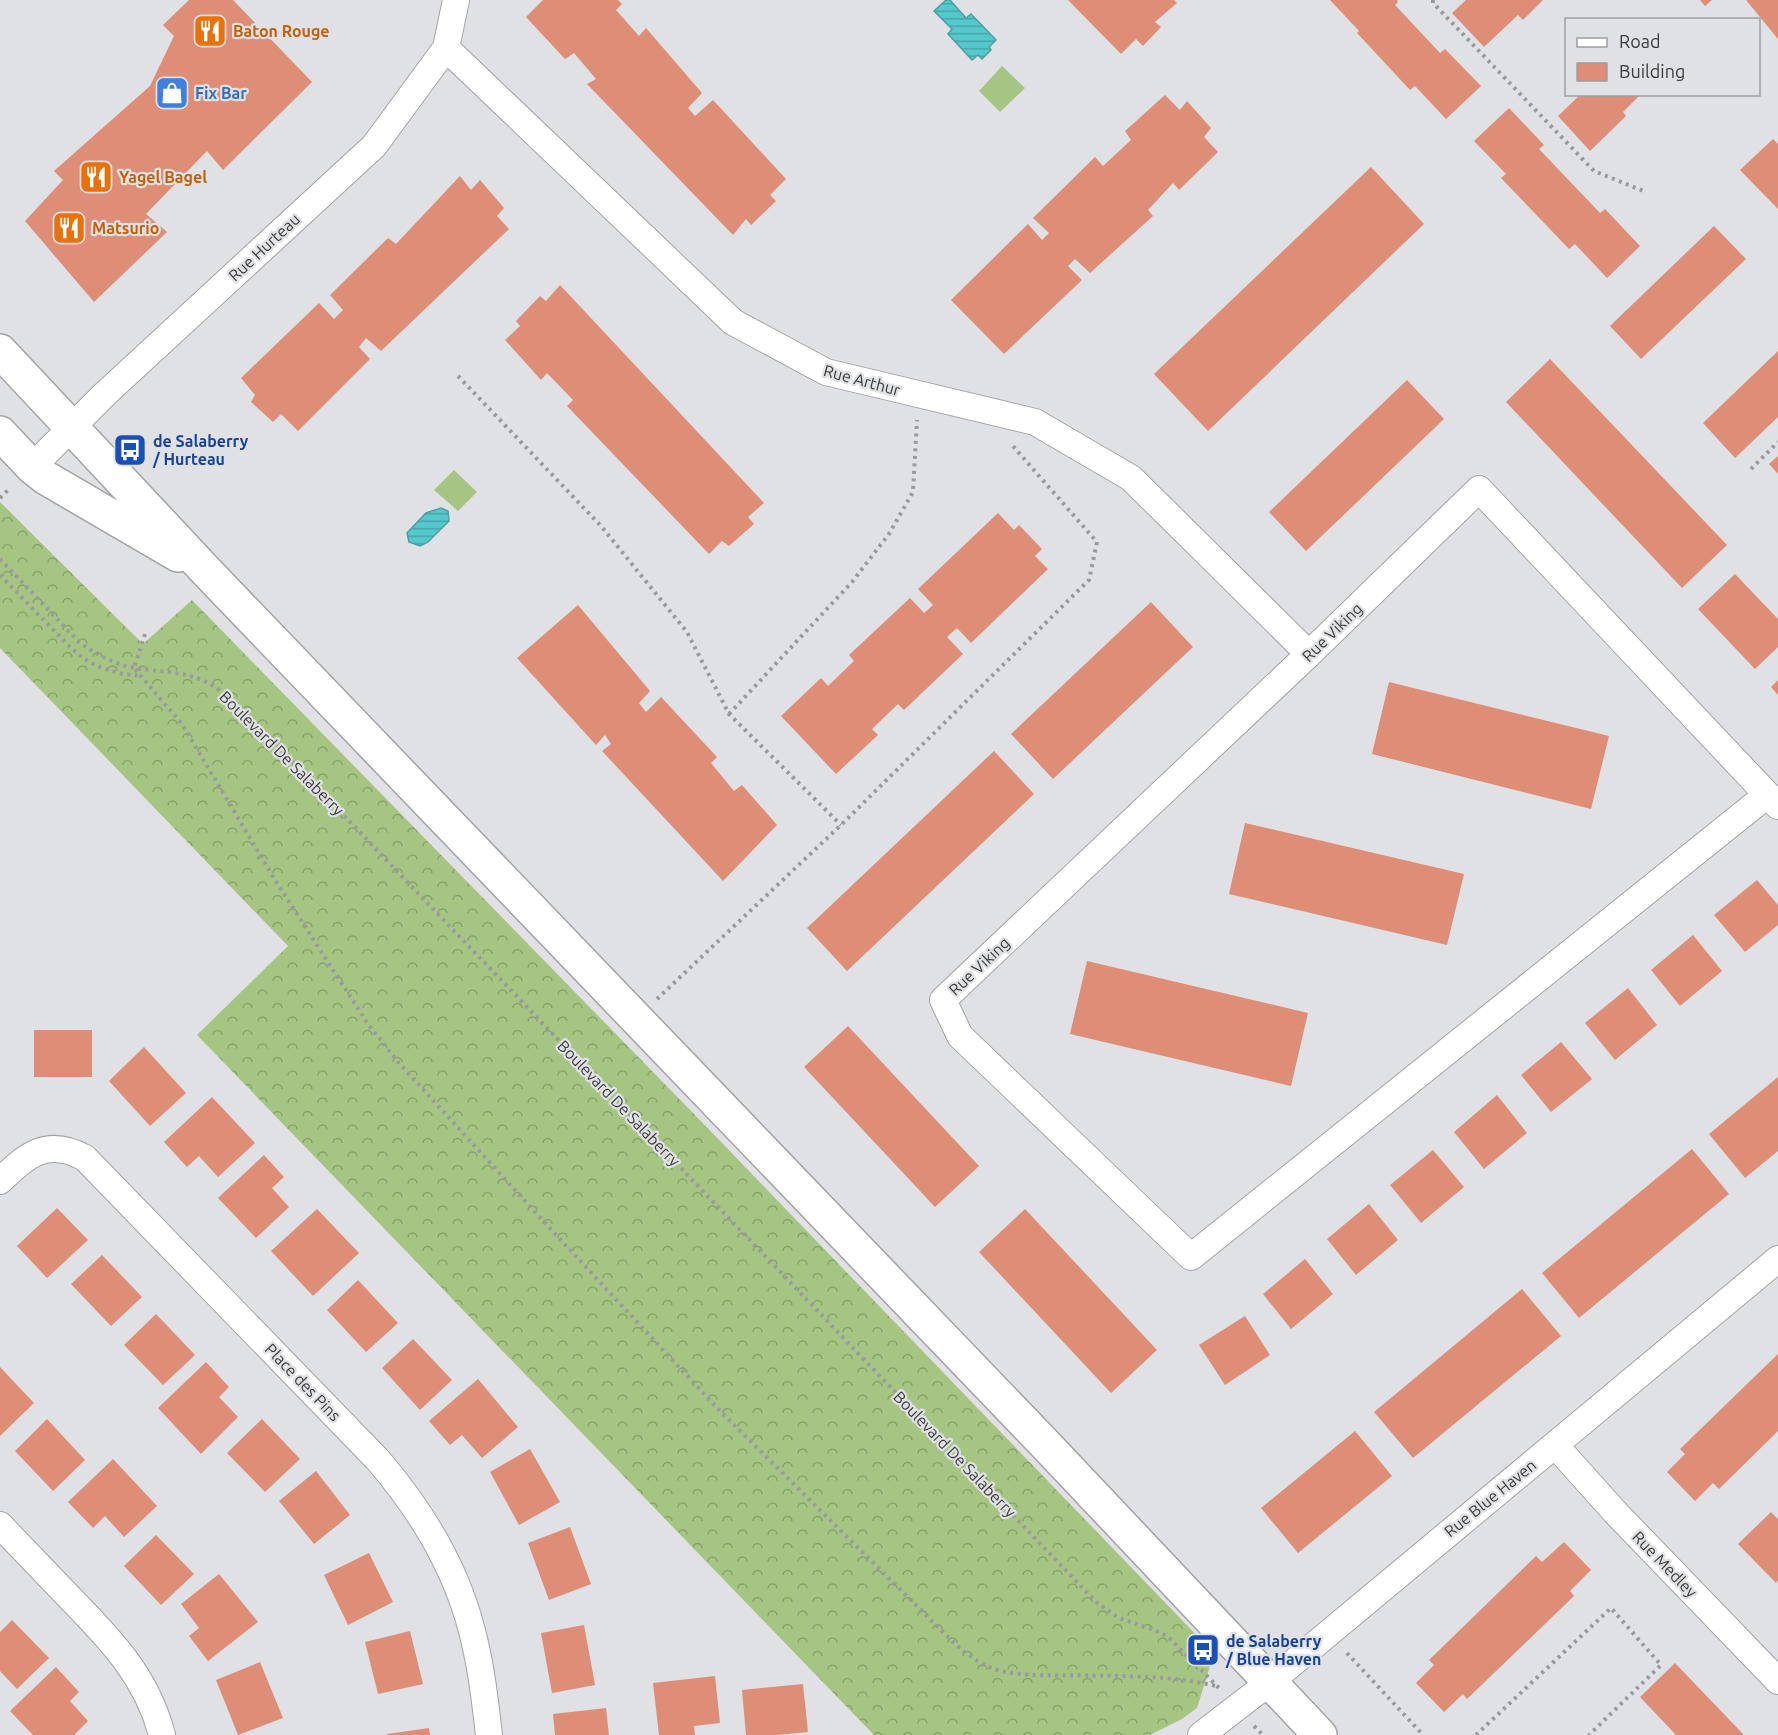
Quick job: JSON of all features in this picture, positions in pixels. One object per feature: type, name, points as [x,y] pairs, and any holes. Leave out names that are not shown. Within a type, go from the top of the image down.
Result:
[{"type":"street","name":"Rue Hurteau","points":[[32,467],[374,146],[446,48],[456,0]]},
{"type":"street","name":"Rue Arthur","points":[[446,48],[733,322],[826,372],[1035,422],[1131,478],[1309,654]]},
{"type":"street","points":[[0,351],[208,573],[1028,1427],[1320,1735]]},
{"type":"street","points":[[0,433],[32,467],[63,489],[208,573]]},
{"type":"street","name":"Rue Viking","points":[[1479,489],[1773,801],[1191,1257],[960,1036],[943,1000],[1309,654],[1479,489]]},
{"type":"street","name":"Place des Pins","points":[[0,1181],[27,1157],[45,1149],[67,1149],[86,1158],[378,1460],[417,1509],[458,1589],[476,1650],[489,1735]]},
{"type":"street","name":"Rue Blue Haven","points":[[1201,1735],[1270,1682],[1778,1259]]},
{"type":"street","name":"Rue Medley","points":[[1555,1445],[1615,1512],[1778,1681]]},
{"type":"street","points":[[0,1526],[102,1631],[127,1660],[148,1696],[162,1735]]},
{"type":"path","points":[[1433,0],[1433,3],[1594,171],[1646,192]]},
{"type":"path","points":[[458,376],[601,526],[687,632],[729,714],[841,825]]},
{"type":"path","points":[[729,714],[852,582],[889,534],[914,492],[917,419],[928,422]]},
{"type":"path","points":[[655,1000],[841,825],[1089,580],[1097,542],[1006,438]]},
{"type":"path","points":[[1750,469],[1778,442]]},
{"type":"path","points":[[0,498],[8,491]]},
{"type":"path","name":"Boulevard De Salaberry","points":[[0,559],[79,642],[89,649],[113,662],[134,668],[198,678],[217,688],[238,706],[1096,1602],[1119,1618],[1167,1636],[1217,1686],[1162,1677],[1055,1676],[1012,1673],[995,1669],[976,1660],[957,1646],[719,1410],[556,1236],[399,1063],[368,1024],[275,880],[182,724],[141,676]]},
{"type":"path","points":[[0,575],[83,658],[97,666],[118,673],[141,676]]},
{"type":"path","points":[[141,676],[134,668],[145,634]]},
{"type":"path","points":[[1476,1735],[1611,1608],[1661,1665],[1589,1735]]},
{"type":"path","points":[[1346,1652],[1423,1735]]},
{"type":"green space","points":[[1002,66],[1025,88],[1000,112],[979,91]]},
{"type":"green space","points":[[454,470],[477,492],[458,511],[434,490]]},
{"type":"green space","points":[[0,502],[143,644],[192,600],[694,1114],[1207,1646],[1210,1666],[1197,1708],[1182,1719],[1150,1735],[874,1735],[197,1035],[288,946],[0,648]]},
{"type":"water","points":[[946,0],[950,0],[966,18],[971,14],[996,40],[989,47],[991,50],[982,59],[978,55],[972,60],[948,34],[952,29],[934,11]]},
{"type":"water","points":[[441,508],[448,511],[449,521],[428,542],[420,546],[409,542],[407,533],[426,513]]},
{"type":"building","points":[[189,0],[233,0],[312,82],[223,170],[207,151],[146,214],[167,232],[94,302],[25,221],[63,180],[54,171],[150,86],[174,36],[163,25]]},
{"type":"building","points":[[543,0],[618,0],[622,4],[616,10],[639,36],[646,28],[702,93],[688,108],[695,116],[713,100],[786,179],[770,195],[776,201],[751,225],[746,219],[733,235],[587,84],[596,79],[574,53],[565,59],[526,17]]},
{"type":"building","points":[[1068,0],[1174,0],[1177,3],[1155,22],[1161,27],[1143,46],[1136,39],[1121,54]]},
{"type":"building","points":[[1330,0],[1397,0],[1395,5],[1440,53],[1445,49],[1481,86],[1446,119],[1415,86],[1410,90]]},
{"type":"building","points":[[1466,0],[1543,0],[1523,20],[1518,15],[1484,47],[1452,13]]},
{"type":"building","points":[[1700,0],[1712,0],[1705,6]]},
{"type":"building","points":[[1746,0],[1778,0],[1778,39]]},
{"type":"building","points":[[1165,95],[1180,110],[1187,101],[1211,128],[1204,137],[1218,152],[1179,190],[1173,183],[1148,210],[1153,216],[1090,273],[1075,259],[1068,266],[1082,280],[1004,354],[951,300],[1028,224],[1042,240],[1049,233],[1033,218],[1095,157],[1103,166],[1131,140],[1125,131]]},
{"type":"building","points":[[1579,96],[1639,96],[1623,112],[1626,116],[1590,151],[1558,116]]},
{"type":"building","points":[[1509,108],[1544,145],[1539,149],[1600,213],[1605,209],[1640,246],[1607,278],[1575,244],[1569,249],[1501,178],[1506,174],[1474,141]]},
{"type":"building","points":[[1773,139],[1778,144],[1778,209],[1740,170]]},
{"type":"building","points":[[1371,167],[1424,224],[1208,431],[1154,374]]},
{"type":"building","points":[[460,176],[471,190],[480,180],[504,208],[497,216],[509,229],[381,351],[366,338],[359,347],[370,359],[298,431],[281,414],[273,422],[251,402],[255,395],[241,378],[319,303],[334,319],[343,310],[330,295],[388,238],[396,244]]},
{"type":"building","points":[[1714,226],[1746,259],[1641,359],[1610,326]]},
{"type":"building","points":[[560,285],[764,503],[748,517],[754,524],[729,546],[722,541],[709,554],[567,406],[573,400],[547,373],[541,380],[505,340],[520,326],[516,321],[540,296],[546,301]]},
{"type":"building","points":[[1778,351],[1778,417],[1735,458],[1703,423]]},
{"type":"building","points":[[1550,359],[1727,545],[1682,588],[1506,402]]},
{"type":"building","points":[[1407,380],[1444,419],[1306,551],[1269,512]]},
{"type":"building","points":[[1778,456],[1778,474],[1769,464]]},
{"type":"building","points":[[998,513],[1014,530],[1019,525],[1042,549],[1035,556],[1048,569],[971,643],[957,628],[947,637],[963,654],[904,710],[898,704],[872,729],[878,735],[836,774],[781,716],[821,678],[828,686],[854,661],[849,655],[910,598],[924,613],[933,605],[918,589]]},
{"type":"building","points":[[1735,574],[1778,619],[1778,647],[1755,669],[1698,609]]},
{"type":"building","points":[[1151,602],[1193,647],[1053,779],[1011,734]]},
{"type":"building","points":[[578,605],[650,691],[639,703],[646,712],[661,697],[717,757],[711,763],[734,791],[742,785],[777,825],[723,881],[602,751],[611,744],[605,735],[596,745],[517,658]]},
{"type":"building","points":[[1778,680],[1778,695],[1771,687]]},
{"type":"building","points":[[1389,682],[1609,736],[1591,809],[1372,754]]},
{"type":"building","points":[[994,751],[1034,794],[847,971],[807,928]]},
{"type":"building","points":[[1245,823],[1464,874],[1447,945],[1229,894]]},
{"type":"building","points":[[1757,880],[1778,905],[1778,925],[1745,952],[1714,915]]},
{"type":"building","points":[[1693,935],[1722,971],[1680,1006],[1651,970]]},
{"type":"building","points":[[1087,961],[1308,1013],[1291,1086],[1070,1034]]},
{"type":"building","points":[[1628,988],[1657,1025],[1615,1060],[1585,1023]]},
{"type":"building","points":[[848,1026],[979,1166],[935,1207],[804,1067]]},
{"type":"building","points":[[34,1030],[92,1030],[92,1077],[34,1077]]},
{"type":"building","points":[[1561,1042],[1592,1079],[1551,1112],[1521,1075]]},
{"type":"building","points":[[144,1047],[186,1093],[150,1126],[109,1081]]},
{"type":"building","points":[[1778,1077],[1778,1151],[1745,1178],[1709,1134]]},
{"type":"building","points":[[1497,1095],[1527,1133],[1484,1169],[1454,1132]]},
{"type":"building","points":[[212,1097],[255,1143],[218,1177],[199,1156],[187,1167],[164,1142]]},
{"type":"building","points":[[1692,1149],[1729,1194],[1579,1318],[1542,1273]]},
{"type":"building","points":[[1433,1150],[1464,1187],[1421,1223],[1390,1185]]},
{"type":"building","points":[[264,1155],[284,1177],[272,1188],[289,1207],[256,1238],[218,1198]]},
{"type":"building","points":[[1369,1204],[1398,1240],[1356,1275],[1327,1239]]},
{"type":"building","points":[[57,1208],[88,1240],[47,1278],[17,1246]]},
{"type":"building","points":[[317,1209],[359,1253],[313,1296],[271,1251]]},
{"type":"building","points":[[1025,1209],[1157,1350],[1111,1393],[979,1252]]},
{"type":"building","points":[[102,1255],[142,1297],[111,1326],[71,1284]]},
{"type":"building","points":[[1305,1259],[1333,1294],[1291,1329],[1263,1294]]},
{"type":"building","points":[[358,1280],[398,1323],[366,1352],[327,1310]]},
{"type":"building","points":[[1522,1289],[1561,1336],[1413,1458],[1374,1412]]},
{"type":"building","points":[[156,1314],[195,1355],[163,1385],[124,1345]]},
{"type":"building","points":[[1245,1316],[1270,1355],[1225,1385],[1199,1345]]},
{"type":"building","points":[[413,1339],[452,1380],[420,1410],[382,1368]]},
{"type":"building","points":[[1778,1354],[1778,1431],[1719,1489],[1713,1483],[1695,1501],[1667,1472],[1685,1454],[1680,1449]]},
{"type":"building","points":[[206,1362],[229,1387],[219,1397],[238,1417],[201,1454],[158,1408]]},
{"type":"building","points":[[0,1367],[34,1403],[0,1436]]},
{"type":"building","points":[[478,1379],[518,1427],[482,1458],[462,1435],[450,1445],[429,1421]]},
{"type":"building","points":[[47,1419],[85,1460],[53,1491],[15,1451]]},
{"type":"building","points":[[262,1419],[300,1459],[265,1492],[227,1453]]},
{"type":"building","points":[[1355,1431],[1392,1476],[1298,1553],[1261,1508]]},
{"type":"building","points":[[530,1449],[560,1502],[519,1525],[490,1472]]},
{"type":"building","points":[[113,1459],[157,1506],[124,1537],[105,1516],[93,1528],[68,1502]]},
{"type":"building","points":[[316,1471],[350,1515],[314,1544],[279,1501]]},
{"type":"building","points":[[1771,1512],[1778,1519],[1778,1580],[1776,1583],[1738,1544]]},
{"type":"building","points":[[570,1527],[591,1584],[549,1600],[528,1543]]},
{"type":"building","points":[[156,1535],[194,1574],[161,1605],[124,1566]]},
{"type":"building","points":[[1564,1542],[1591,1570],[1570,1591],[1574,1596],[1467,1699],[1463,1694],[1444,1712],[1416,1683],[1434,1665],[1429,1660],[1536,1556],[1542,1562]]},
{"type":"building","points":[[369,1553],[393,1602],[348,1625],[324,1575]]},
{"type":"building","points":[[219,1574],[258,1622],[208,1661],[189,1636],[199,1628],[181,1604]]},
{"type":"building","points":[[12,1620],[49,1658],[17,1689],[0,1671],[0,1632]]},
{"type":"building","points":[[584,1625],[595,1685],[552,1693],[541,1633]]},
{"type":"building","points":[[410,1631],[423,1684],[378,1694],[365,1642]]},
{"type":"building","points":[[260,1662],[283,1718],[238,1735],[216,1680]]},
{"type":"building","points":[[1675,1663],[1744,1735],[1676,1735],[1640,1697]]},
{"type":"building","points":[[56,1667],[79,1692],[70,1701],[88,1721],[74,1735],[33,1735],[10,1711]]},
{"type":"building","points":[[715,1676],[720,1723],[694,1726],[695,1735],[659,1735],[653,1683]]},
{"type":"building","points":[[803,1684],[808,1732],[746,1735],[742,1690]]},
{"type":"building","points":[[606,1708],[609,1735],[555,1735],[553,1714]]},
{"type":"building","points":[[429,1728],[430,1735],[387,1735],[387,1734]]},
{"type":"place","name":"Baton Rouge","points":[[210,31]]},
{"type":"place","name":"Fix Bar","points":[[172,93]]},
{"type":"place","name":"Yagel Bagel","points":[[96,177]]},
{"type":"place","name":"Matsurio","points":[[69,228]]},
{"type":"place","name":"de Salaberry / Hurteau","points":[[130,450]]},
{"type":"place","name":"de Salaberry / Blue Haven","points":[[1203,1650]]}]
